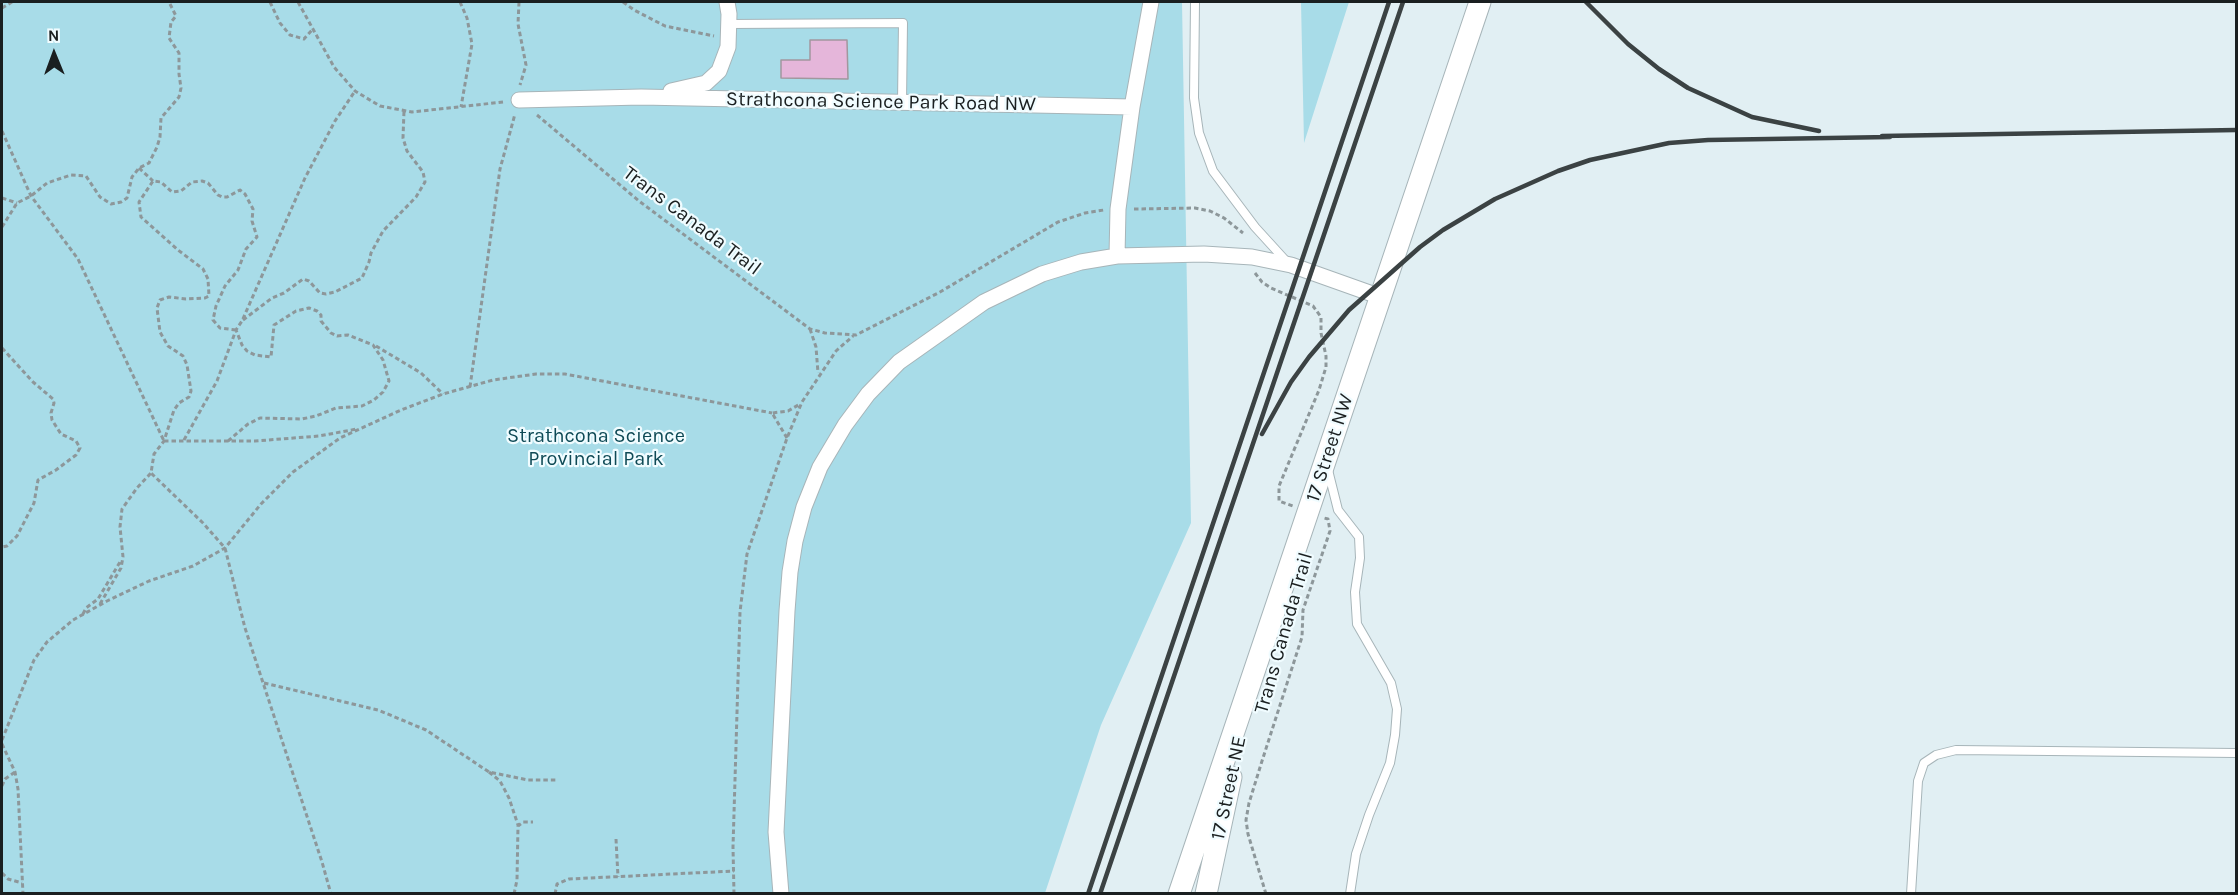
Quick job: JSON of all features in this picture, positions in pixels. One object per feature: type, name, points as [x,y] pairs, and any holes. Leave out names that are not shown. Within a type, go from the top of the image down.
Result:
[{"type":"main road","name":"17 Street NW","points":[[1179,894],[1480,2]]},
{"type":"main road","name":"17 Street NE","points":[[1206,894],[1251,683]]},
{"type":"street","name":"Strathcona Science Park Road NW","points":[[630,97],[683,90],[706,83],[719,71],[728,47],[727,2]]},
{"type":"street","points":[[1117,256],[1118,209],[1132,107],[1151,2]]},
{"type":"street","name":"Strathcona Science Park Road NW","points":[[519,100],[630,97],[1132,107]]},
{"type":"street","points":[[781,894],[776,832],[790,572],[804,507],[820,467],[845,424],[868,394],[899,362],[984,302],[1042,274],[1080,262],[1117,256],[1204,254],[1252,257],[1289,264],[1381,297]]},
{"type":"lane","points":[[1195,2],[1194,98],[1198,133],[1213,171],[1256,227],[1289,264]]},
{"type":"lane","points":[[728,31],[903,23],[902,103]]},
{"type":"lane","points":[[1325,459],[1338,510],[1359,537],[1360,558],[1355,592],[1357,624],[1391,683],[1397,709],[1395,735],[1389,763],[1356,854],[1350,894]]},
{"type":"lane","points":[[1911,894],[1918,781],[1924,763],[1936,755],[1956,750],[2236,753]]},
{"type":"path","points":[[2,8],[12,2]]},
{"type":"path","points":[[2,227],[17,203],[31,196],[46,183],[71,175],[86,176],[106,202],[116,204],[127,198],[132,177],[139,168],[149,164],[160,137],[161,118],[179,97],[182,88],[179,53],[169,38],[171,22],[176,16],[169,2]]},
{"type":"path","points":[[270,2],[280,23],[290,35],[304,39],[312,30]]},
{"type":"path","points":[[298,2],[333,67],[355,92],[380,106],[412,112],[519,100]]},
{"type":"path","points":[[460,2],[467,18],[472,44],[461,107]]},
{"type":"path","points":[[470,387],[500,169],[526,65],[518,24],[519,2]]},
{"type":"path","points":[[623,2],[664,26],[728,31]]},
{"type":"path","points":[[184,440],[217,381],[236,330],[305,178],[335,121],[355,92]]},
{"type":"path","name":"Trans Canada Trail","points":[[519,100],[639,201],[810,328],[825,333],[856,335]]},
{"type":"path","points":[[242,321],[272,298],[284,293],[303,279],[309,281],[320,293],[326,294],[335,292],[362,278],[371,253],[380,237],[416,197],[425,182],[423,172],[407,151],[403,138],[405,111]]},
{"type":"path","points":[[2,131],[31,196],[78,259],[164,441]]},
{"type":"path","points":[[139,168],[153,181],[161,182],[172,192],[182,191],[192,182],[202,181],[208,183],[222,197],[227,197],[240,190],[245,194],[253,209],[252,221],[257,237],[246,249],[238,270],[225,286],[216,306],[213,320],[220,328],[236,330]]},
{"type":"path","points":[[82,615],[86,608],[98,599],[121,561],[124,553],[120,527],[122,509],[151,473],[154,454],[164,441],[174,410],[179,403],[189,398],[191,391],[187,365],[183,356],[168,346],[160,332],[157,308],[160,300],[209,296],[208,279],[199,265],[141,217],[139,202],[153,181]]},
{"type":"path","points":[[2,198],[17,203]]},
{"type":"path","points":[[1126,209],[1186,208],[1210,211],[1244,234]]},
{"type":"path","points":[[734,894],[740,612],[743,577],[747,554],[787,438],[802,402],[836,351],[856,335],[940,291],[1059,222],[1085,213],[1108,210]]},
{"type":"path","points":[[1254,270],[1262,282],[1313,306],[1321,317],[1326,368],[1279,486],[1279,501],[1289,505]]},
{"type":"path","points":[[236,330],[247,351],[263,357],[271,357],[274,325],[296,311],[309,308],[321,315],[321,321],[331,333],[361,339],[373,345],[421,373],[442,394]]},
{"type":"path","points":[[810,328],[816,346],[818,375]]},
{"type":"path","points":[[228,441],[248,424],[260,418],[302,419],[336,408],[362,406],[374,400],[383,392],[389,381],[383,360],[373,345]]},
{"type":"path","points":[[2,348],[33,382],[53,399],[52,420],[61,434],[76,441],[80,448],[76,455],[38,480],[34,502],[20,530],[13,541],[2,547]]},
{"type":"path","points":[[23,894],[18,789],[15,772],[2,742],[34,660],[46,642],[82,615],[148,581],[193,566],[225,548],[261,504],[292,472],[340,438],[442,394],[512,376],[565,374],[772,413],[788,411],[802,402]]},
{"type":"path","points":[[772,413],[787,438]]},
{"type":"path","points":[[164,441],[255,441],[319,436],[365,428]]},
{"type":"path","points":[[151,473],[203,523],[225,548],[245,628],[331,894]]},
{"type":"path","name":"Trans Canada Trail","points":[[1266,894],[1246,820],[1249,803],[1302,637],[1303,610],[1330,531],[1328,519]]},
{"type":"path","points":[[100,606],[121,568],[121,561]]},
{"type":"path","points":[[264,683],[378,710],[426,730],[500,781],[509,798],[518,826],[517,880],[514,894]]},
{"type":"path","points":[[487,771],[528,780],[556,780]]},
{"type":"path","points":[[2,786],[5,779],[15,772]]},
{"type":"path","points":[[518,826],[523,822],[533,822]]},
{"type":"path","points":[[616,839],[618,877]]},
{"type":"path","points":[[555,894],[555,887],[562,880],[734,871]]},
{"type":"path","points":[[2,873],[8,879],[22,883]]},
{"type":"green space","name":"Strathcona Science Provincial Park","points":[[2,2],[1182,2],[1191,523],[1101,725],[1045,893],[2,894]]},
{"type":"green space","points":[[1301,2],[1349,2],[1304,143]]},
{"type":"building","points":[[810,40],[847,40],[848,79],[781,78],[781,60],[810,60]]},
{"type":"railway","points":[[1088,894],[1389,2]]},
{"type":"railway","points":[[1100,894],[1403,2]]},
{"type":"railway","points":[[1586,2],[1628,44],[1659,69],[1688,88],[1752,117],[1819,131]]},
{"type":"railway","points":[[1882,136],[2236,130]]},
{"type":"railway","points":[[1262,434],[1291,382],[1349,310],[1420,247],[1443,230],[1495,199],[1558,171],[1590,160],[1669,143],[1708,140],[1890,137]]}]
